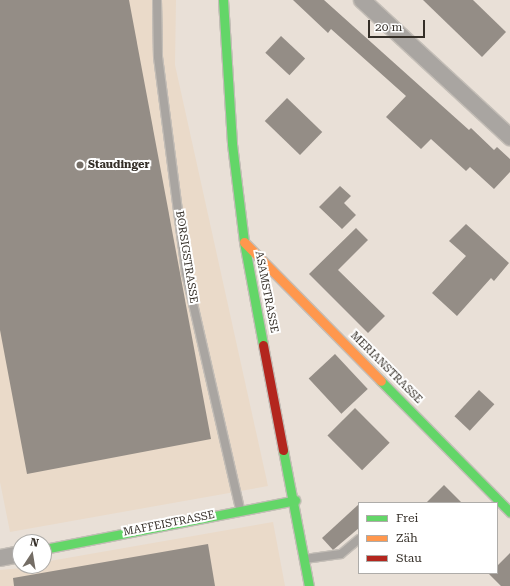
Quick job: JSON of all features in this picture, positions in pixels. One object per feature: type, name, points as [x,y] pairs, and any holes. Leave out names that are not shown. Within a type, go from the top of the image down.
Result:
[{"type":"street","name":"ASAMSTRASSE","points":[[223,0],[230,122],[244,242],[295,500],[309,586]]},
{"type":"street","points":[[362,0],[510,137]]},
{"type":"street","name":"MERIANSTRASSE","points":[[244,242],[510,512]]},
{"type":"street","name":"MAFFEISTRASSE","points":[[52,547],[295,500]]},
{"type":"street","points":[[1,554],[12,554]]},
{"type":"lane","name":"BORSIGSTRASSE","points":[[157,0],[158,57],[186,273],[240,510]]},
{"type":"lane","points":[[305,559],[341,554],[358,540]]},
{"type":"shaded area","name":"Staudinger","points":[[0,0],[176,0],[175,65],[268,486],[10,532],[0,482]]},
{"type":"shaded area","points":[[273,522],[285,586],[0,586],[0,570],[12,569],[12,574],[52,574],[52,561]]},
{"type":"building","name":"Staudinger","points":[[0,0],[129,0],[211,439],[27,474],[0,330]]},
{"type":"building","points":[[293,0],[324,0],[469,130],[471,128],[494,150],[497,147],[510,159],[510,172],[494,189],[470,167],[466,171],[431,139],[421,149],[386,117],[406,96],[331,29],[328,33]]},
{"type":"building","points":[[423,0],[473,0],[506,32],[482,57]]},
{"type":"building","points":[[281,36],[305,59],[289,75],[265,53]]},
{"type":"building","points":[[287,98],[322,132],[300,155],[265,121]]},
{"type":"building","points":[[340,186],[351,196],[344,203],[356,215],[342,229],[319,207]]},
{"type":"building","points":[[466,224],[509,263],[494,281],[491,278],[457,316],[432,293],[466,256],[449,241]]},
{"type":"building","points":[[356,228],[368,240],[338,270],[385,316],[368,333],[309,274]]},
{"type":"building","points":[[335,354],[368,389],[341,414],[309,379]]},
{"type":"building","points":[[479,390],[494,404],[470,431],[454,416]]},
{"type":"building","points":[[355,408],[390,443],[362,470],[327,436]]},
{"type":"building","points":[[444,485],[461,502],[427,502]]},
{"type":"building","points":[[358,505],[358,529],[333,550],[322,538]]},
{"type":"building","points":[[208,544],[215,586],[14,586],[13,578],[36,574],[52,574],[52,571]]},
{"type":"building","points":[[510,553],[510,586],[501,586],[489,574],[498,574],[498,565]]},
{"type":"traffic: fast","points":[[223,0],[232,144],[244,242],[263,345]]},
{"type":"traffic: fast","points":[[381,381],[510,512]]},
{"type":"traffic: fast","points":[[283,450],[309,586]]},
{"type":"traffic: fast","points":[[52,547],[295,500]]},
{"type":"traffic: slow","points":[[244,242],[381,381]]},
{"type":"traffic: jam","points":[[263,345],[283,450]]},
{"type":"place","name":"Staudinger","points":[[80,165]]}]
